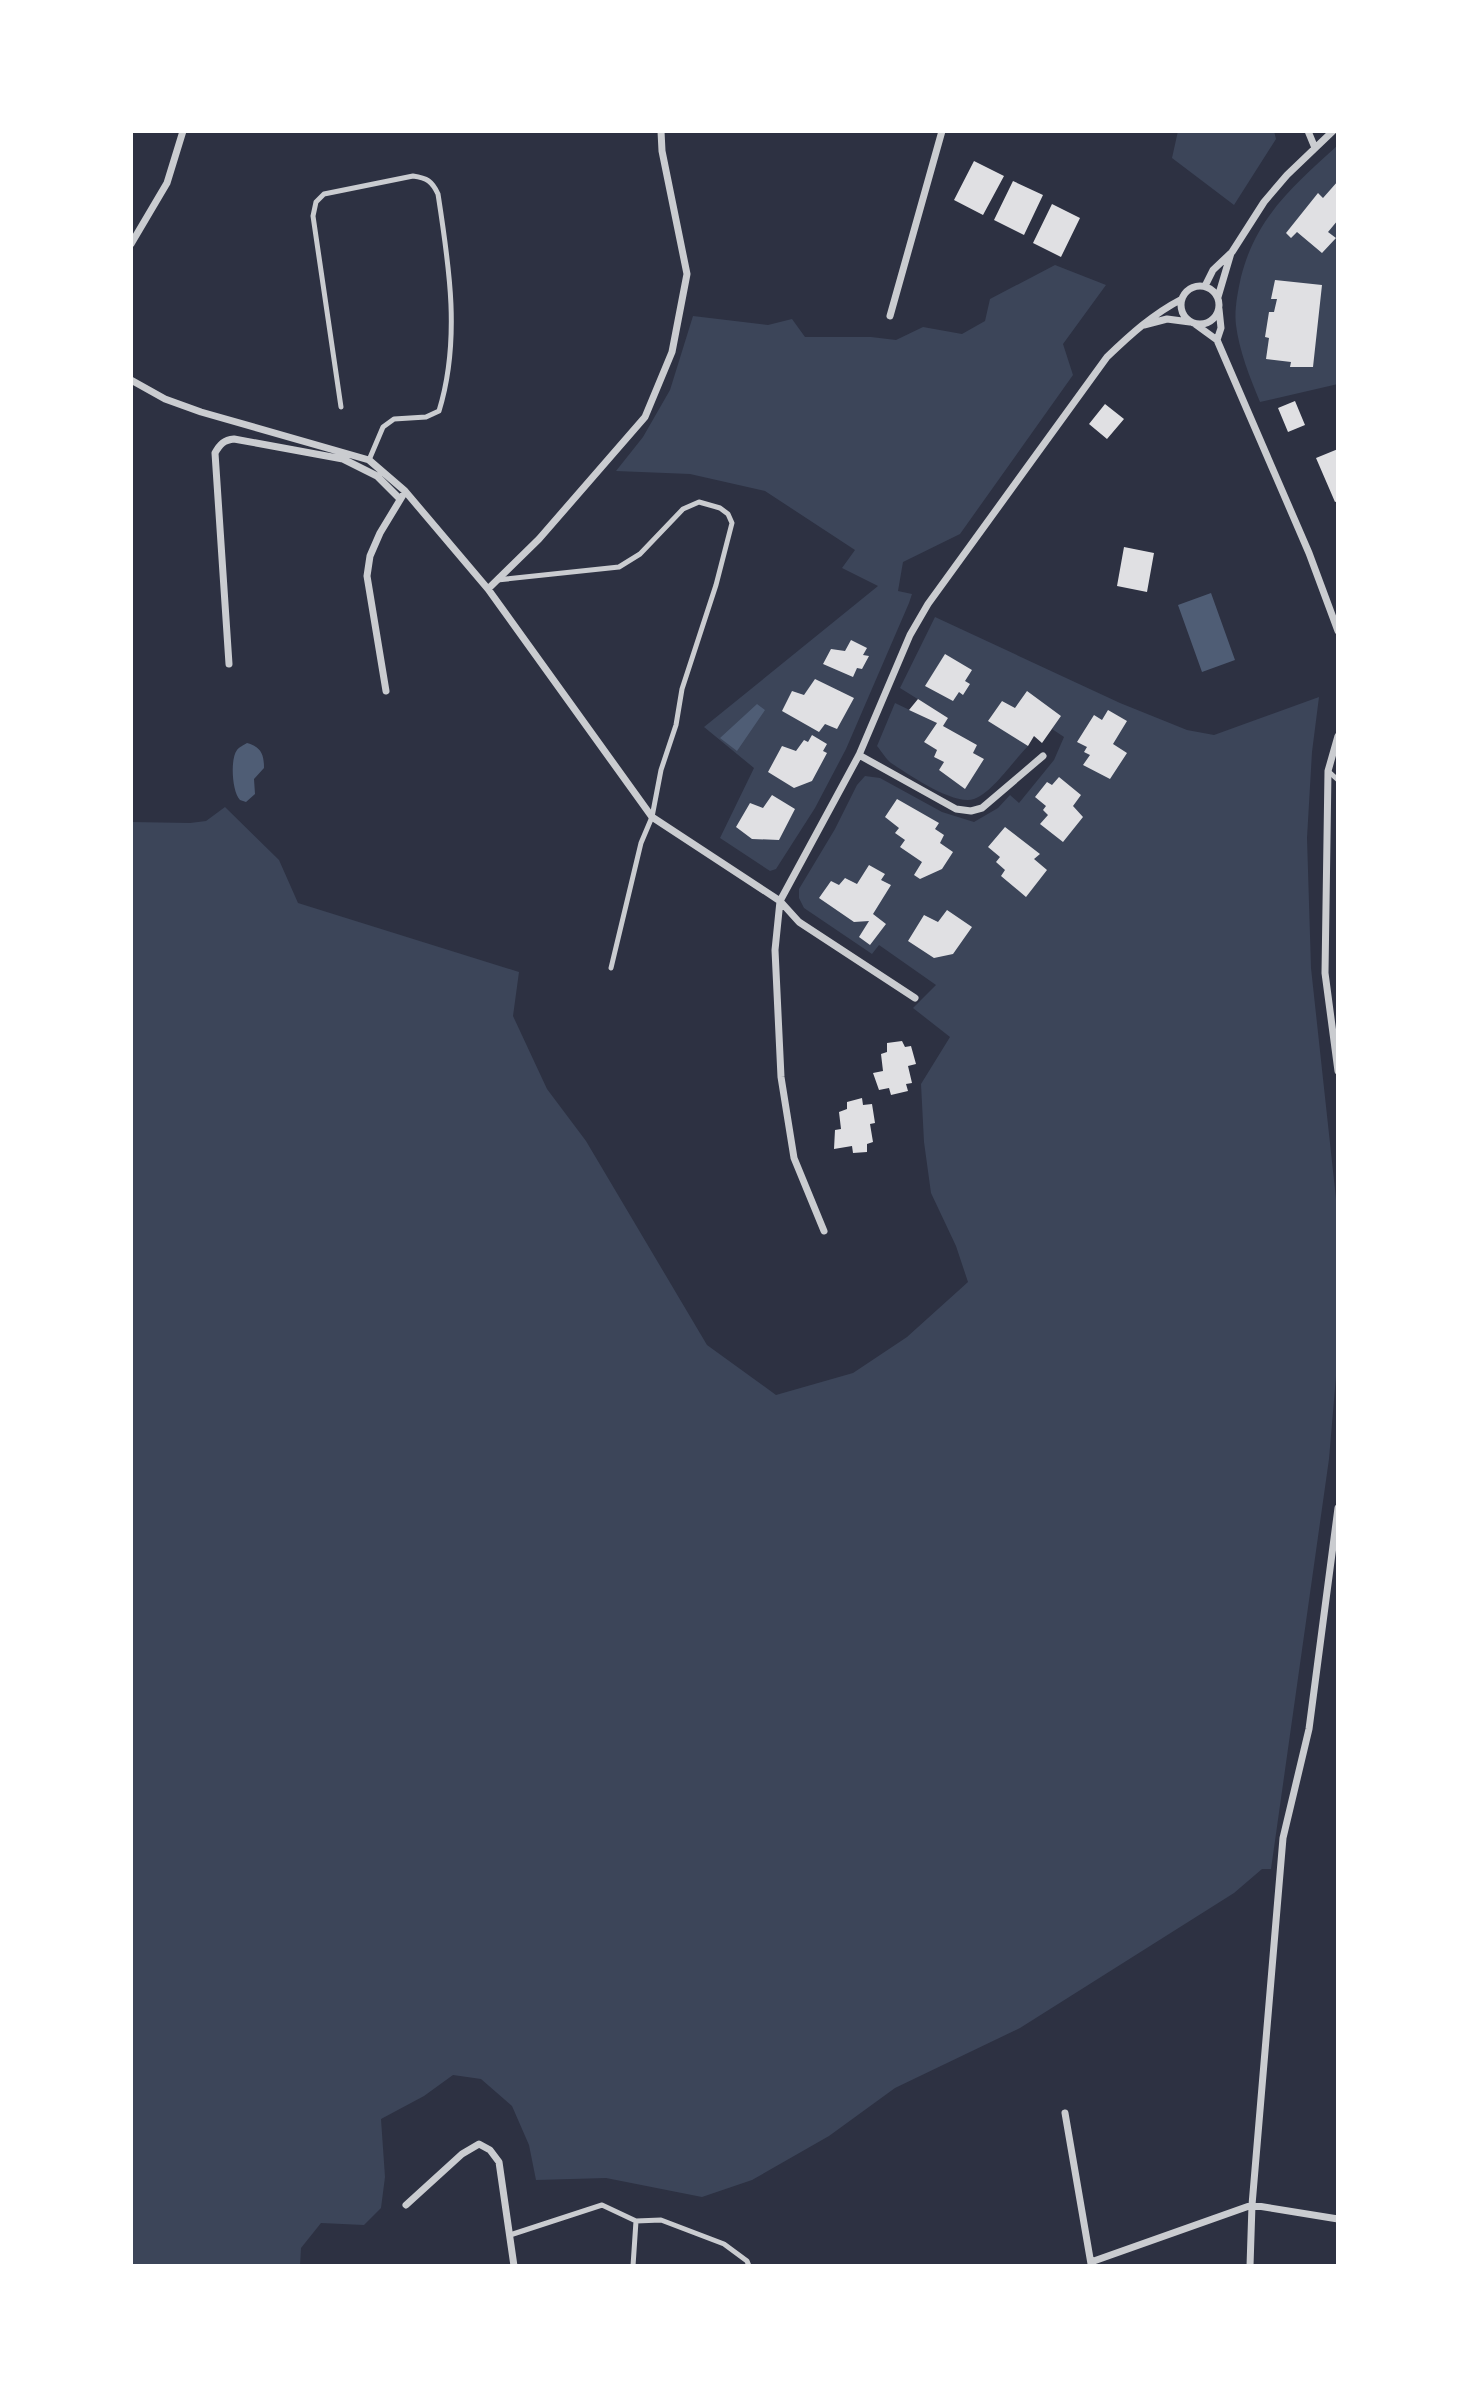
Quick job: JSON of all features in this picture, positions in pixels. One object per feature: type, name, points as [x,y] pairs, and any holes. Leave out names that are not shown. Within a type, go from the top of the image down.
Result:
[{"type":"street","points":[[131,244],[167,183],[183,131]]},
{"type":"street","points":[[488,589],[539,540],[645,417],[672,352],[687,274],[662,151],[662,131]]},
{"type":"street","points":[[890,316],[942,131]]},
{"type":"street","points":[[1308,131],[1315,148]]},
{"type":"street","points":[[1205,286],[1213,270],[1232,252],[1264,202],[1287,175],[1333,131]]},
{"type":"street","points":[[1217,340],[1221,328],[1218,297],[1232,252]]},
{"type":"street","points":[[1205,286],[1218,297]]},
{"type":"street","points":[[824,1231],[794,1158],[781,1077],[775,950],[780,901],[859,755],[910,635],[928,604],[1107,357],[1160,310],[1182,299],[1189,289],[1205,286]]},
{"type":"street","points":[[1182,299],[1183,315],[1217,340],[1309,553],[1338,631]]},
{"type":"street","points":[[1140,326],[1167,319],[1193,323],[1209,322],[1214,319],[1219,308]]},
{"type":"street","points":[[131,380],[165,399],[201,412],[369,460],[488,589],[652,817],[780,901],[799,922],[915,998]]},
{"type":"street","points":[[229,664],[215,453],[220,444],[234,439],[344,459],[377,476],[403,495]]},
{"type":"street","points":[[386,691],[367,576],[370,555],[403,495]]},
{"type":"street","points":[[1338,736],[1328,771],[1325,973],[1338,1071]]},
{"type":"street","points":[[859,755],[956,809],[971,811],[982,808],[1043,756]]},
{"type":"street","points":[[1250,2266],[1252,2205],[1283,1838],[1309,1729],[1338,1508]]},
{"type":"street","points":[[1065,2113],[1091,2264],[1252,2205],[1338,2219]]},
{"type":"street","points":[[406,2205],[462,2154],[479,2144],[490,2150],[499,2162],[514,2266]]},
{"type":"lane","points":[[341,407],[313,216],[316,202],[324,194],[413,176],[426,177],[434,184],[439,194],[449,265],[452,348],[445,392],[439,411],[426,417],[394,419],[383,427],[369,460]]},
{"type":"lane","points":[[497,580],[619,567],[640,554],[683,509],[699,502],[720,508],[728,514],[732,523],[716,585],[681,689],[676,725],[661,770],[652,817],[641,843],[611,968]]},
{"type":"lane","points":[[1328,771],[1338,780]]},
{"type":"lane","points":[[510,2235],[603,2205],[636,2221],[661,2220],[691,2230],[724,2244],[747,2261],[749,2266]]},
{"type":"lane","points":[[633,2266],[636,2221]]},
{"type":"shaded area","points":[[1178,131],[1274,131],[1276,139],[1234,205],[1172,158]]},
{"type":"shaded area","points":[[1338,145],[1338,384],[1260,402],[1237,335],[1236,307],[1241,277],[1256,237],[1267,219],[1306,174]]},
{"type":"shaded area","points":[[1055,265],[1106,285],[1063,344],[1073,375],[960,534],[903,562],[898,591],[912,594],[909,603],[846,749],[815,808],[776,869],[770,871],[720,838],[754,768],[704,727],[878,586],[842,568],[855,550],[765,491],[690,474],[616,471],[643,437],[670,390],[693,316],[768,325],[792,319],[805,337],[871,337],[896,340],[923,327],[962,334],[985,321],[990,299]]},
{"type":"shaded area","points":[[1211,593],[1235,660],[1202,672],[1178,605]]},
{"type":"shaded area","points":[[935,617],[1120,703],[1187,730],[1214,735],[1319,697],[1312,752],[1307,838],[1311,968],[1338,1217],[1338,1353],[1329,1459],[1271,1869],[1262,1869],[1234,1893],[1020,2028],[895,2088],[829,2136],[752,2180],[702,2197],[606,2178],[536,2180],[529,2145],[512,2106],[481,2079],[453,2075],[424,2096],[381,2119],[385,2177],[381,2208],[364,2225],[321,2223],[301,2248],[300,2266],[131,2266],[131,822],[206,821],[225,807],[279,860],[298,903],[519,972],[513,1016],[547,1089],[586,1141],[707,1345],[776,1395],[853,1373],[907,1337],[968,1282],[956,1246],[931,1193],[924,1142],[921,1084],[950,1037],[913,1008],[936,985],[879,945],[872,954],[804,908],[799,898],[799,889],[835,829],[857,785],[865,776],[880,778],[942,812],[974,822],[998,808],[1010,795],[1019,803],[1054,760],[1064,737],[1052,729],[1061,716],[1015,708],[1002,701],[989,720],[1028,746],[981,796],[965,800],[943,794],[891,763],[886,757],[877,746],[895,703],[937,723],[924,742],[937,750],[934,757],[944,762],[939,770],[965,788],[984,759],[973,753],[977,745],[943,726],[948,718],[900,688]]},
{"type":"shaded area","points":[[757,704],[765,710],[737,751],[720,738]]},
{"type":"shaded area","points":[[247,743],[261,752],[264,768],[254,779],[255,794],[246,802],[237,796],[233,768],[237,750]]},
{"type":"building","points":[[974,161],[1004,176],[983,215],[954,200]]},
{"type":"building","points":[[1013,181],[1043,195],[1024,235],[994,220]]},
{"type":"building","points":[[1338,181],[1338,220],[1328,232],[1336,238],[1322,253],[1297,232],[1291,238],[1286,233],[1318,193],[1323,198]]},
{"type":"building","points":[[1052,204],[1080,218],[1061,257],[1033,243]]},
{"type":"building","points":[[1275,280],[1322,285],[1313,367],[1290,367],[1291,362],[1266,359],[1269,338],[1265,337],[1269,312],[1274,312],[1277,299],[1271,299]]},
{"type":"building","points":[[1295,401],[1305,425],[1288,432],[1278,408]]},
{"type":"building","points":[[1105,404],[1124,419],[1107,439],[1089,424]]},
{"type":"building","points":[[1338,449],[1338,501],[1335,502],[1316,458]]},
{"type":"building","points":[[1124,547],[1154,553],[1147,592],[1117,586]]},
{"type":"building","points":[[851,640],[867,648],[863,655],[869,656],[862,669],[857,668],[853,677],[823,664],[831,649],[845,651]]},
{"type":"building","points":[[945,654],[972,670],[965,681],[970,684],[963,695],[959,692],[953,701],[925,686]]},
{"type":"building","points":[[815,679],[854,698],[837,729],[825,724],[819,732],[782,711],[792,691],[804,695]]},
{"type":"building","points":[[1027,691],[1061,716],[1042,743],[1034,736],[1028,746],[988,721],[1002,701],[1015,708]]},
{"type":"building","points":[[918,699],[948,718],[943,726],[977,745],[973,753],[984,759],[965,789],[939,770],[944,762],[934,757],[937,750],[924,742],[937,723],[909,710]]},
{"type":"building","points":[[1108,710],[1127,721],[1113,744],[1127,753],[1110,779],[1083,765],[1090,755],[1084,752],[1087,747],[1077,742],[1094,715],[1102,720]]},
{"type":"building","points":[[812,735],[827,744],[823,751],[827,753],[812,781],[794,788],[768,772],[782,746],[796,751],[804,740],[808,742]]},
{"type":"building","points":[[1059,777],[1081,795],[1073,806],[1083,817],[1063,842],[1040,824],[1048,815],[1043,810],[1046,806],[1035,797],[1047,782],[1052,785]]},
{"type":"building","points":[[772,795],[795,809],[779,840],[752,839],[736,827],[750,803],[763,808]]},
{"type":"building","points":[[897,799],[939,823],[935,829],[944,835],[940,843],[953,852],[942,869],[920,879],[914,875],[922,862],[900,847],[905,840],[895,833],[899,828],[885,817]]},
{"type":"building","points":[[1005,827],[1040,854],[1034,859],[1047,870],[1026,897],[1001,876],[1005,870],[996,862],[1000,857],[988,847]]},
{"type":"building","points":[[869,865],[885,874],[881,880],[891,885],[873,914],[886,924],[870,945],[859,937],[869,921],[854,922],[819,898],[831,881],[839,885],[845,878],[857,884]]},
{"type":"building","points":[[947,910],[972,927],[953,954],[934,958],[908,941],[924,915],[938,922]]},
{"type":"building","points":[[902,1041],[905,1047],[911,1046],[916,1064],[908,1066],[912,1083],[906,1084],[908,1091],[891,1095],[889,1088],[879,1090],[873,1073],[883,1071],[881,1054],[887,1052],[887,1043]]},
{"type":"building","points":[[862,1098],[863,1105],[872,1104],[875,1123],[870,1124],[873,1142],[867,1144],[867,1152],[853,1153],[852,1146],[834,1149],[835,1130],[841,1129],[839,1112],[847,1109],[847,1102]]}]
